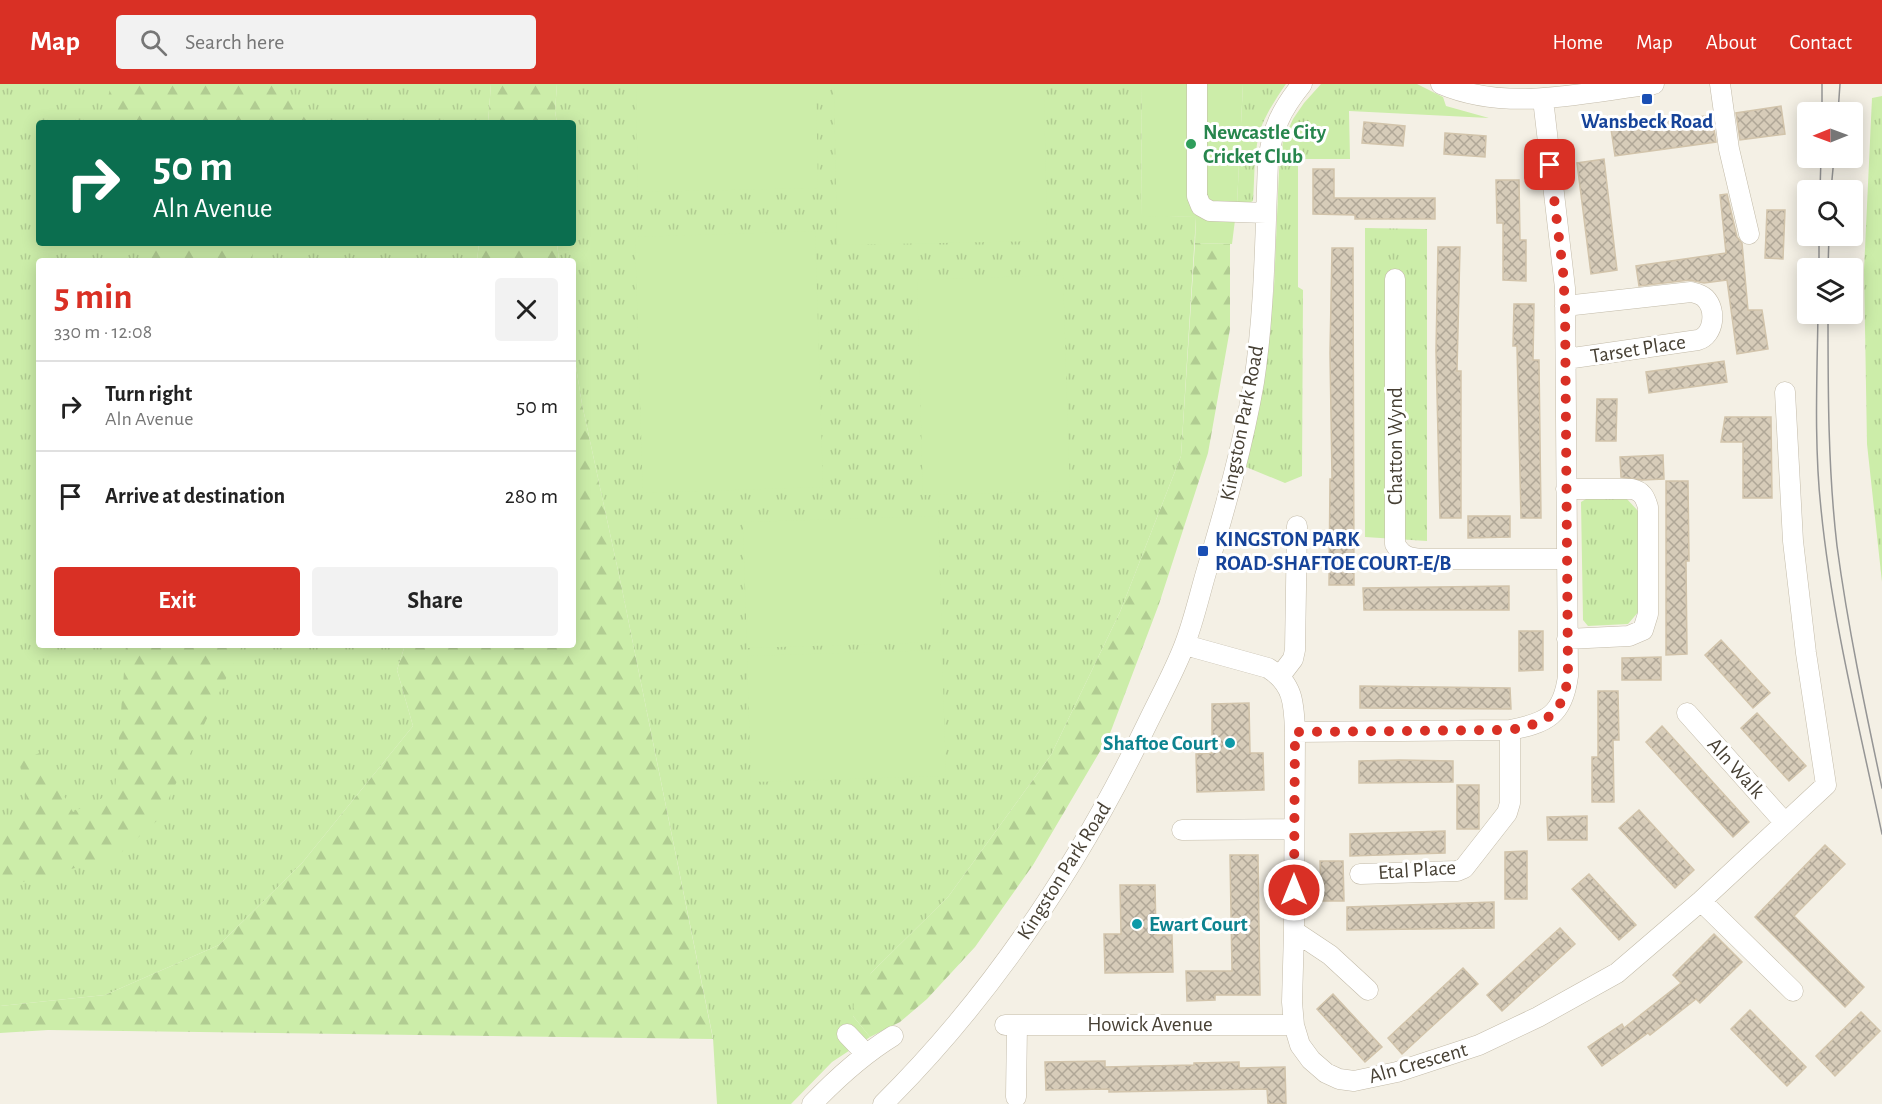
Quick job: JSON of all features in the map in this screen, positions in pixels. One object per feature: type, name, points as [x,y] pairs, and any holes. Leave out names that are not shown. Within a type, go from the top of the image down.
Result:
[{"type":"street","points":[[1197,84],[1197,196],[1201,206],[1210,211],[1266,213]]},
{"type":"street","name":"Kingston Park Road","points":[[883,1104],[931,1055],[1034,921],[1084,844],[1120,780],[1185,645],[1237,467],[1254,381],[1263,300],[1270,141],[1281,113],[1302,84]]},
{"type":"street","points":[[1442,84],[1484,96],[1520,99],[1543,99],[1654,84]]},
{"type":"street","points":[[1720,84],[1729,149],[1749,234]]},
{"type":"street","points":[[1295,732],[1510,730],[1544,722],[1561,704],[1568,676],[1565,306],[1543,99]]},
{"type":"street","name":"Chatton Wynd","points":[[1395,279],[1395,544],[1400,553],[1409,558],[1421,559],[1567,559]]},
{"type":"street","name":"Tarset Place","points":[[1565,306],[1698,293],[1709,305],[1712,326],[1710,333],[1698,340],[1566,360]]},
{"type":"street","name":"Aln Crescent","points":[[1280,676],[1290,690],[1294,707],[1295,732],[1292,1002],[1294,1025],[1300,1045],[1311,1060],[1326,1073],[1339,1079],[1354,1081],[1397,1072],[1479,1045],[1558,1006],[1617,973],[1701,901],[1826,785],[1806,653],[1793,541],[1785,392]]},
{"type":"street","points":[[1566,489],[1638,490],[1648,507],[1648,614],[1643,630],[1629,636],[1568,639]]},
{"type":"street","points":[[1185,645],[1268,669],[1280,676],[1293,659],[1295,650],[1297,526]]},
{"type":"street","name":"Aln Walk","points":[[1687,713],[1785,823]]},
{"type":"street","name":"Etal Place","points":[[1360,874],[1457,871],[1464,868],[1507,813],[1510,803],[1510,730]]},
{"type":"street","points":[[1182,830],[1294,829]]},
{"type":"street","points":[[1701,901],[1793,991]]},
{"type":"street","points":[[1294,931],[1330,955],[1368,990]]},
{"type":"street","name":"Howick Avenue","points":[[1016,1097],[1011,1025],[1294,1025]]},
{"type":"street","points":[[847,1034],[866,1054]]},
{"type":"street","points":[[812,1104],[837,1078],[866,1054],[893,1036]]},
{"type":"green space","points":[[0,84],[491,84],[488,120],[36,120],[36,246],[479,246],[477,258],[36,258],[36,648],[404,648],[397,670],[413,726],[302,863],[219,945],[105,995],[0,1006]]},
{"type":"green space","points":[[111,84],[282,84],[306,120],[110,120],[106,107]]},
{"type":"green space","points":[[491,84],[557,84],[556,120],[488,120]]},
{"type":"green space","points":[[557,84],[1142,84],[1141,215],[1196,217],[1181,456],[1120,612],[1051,755],[948,897],[871,973],[853,1016],[870,1037],[832,1062],[791,1104],[717,1104],[713,1038],[582,404],[576,367],[576,258],[559,258],[557,246],[576,246],[576,120],[556,120]]},
{"type":"green space","points":[[636,84],[816,84],[818,188],[638,192]]},
{"type":"green space","points":[[834,84],[1044,84],[1047,241],[837,245]]},
{"type":"green space","name":"Newcastle City Cricket Club","points":[[1142,84],[1243,84],[1237,204],[1232,244],[1195,243],[1196,217],[1141,216]]},
{"type":"green space","points":[[1243,84],[1286,84],[1262,125],[1256,153],[1253,201],[1245,205],[1237,204]]},
{"type":"green space","points":[[1321,84],[1417,84],[1443,97],[1446,106],[1489,118],[1349,111],[1350,159],[1298,159],[1298,287],[1303,290],[1302,476],[1285,483],[1246,467],[1265,374],[1274,287],[1279,170],[1283,141],[1293,119]]},
{"type":"green space","points":[[1882,96],[1882,582],[1867,444],[1864,270],[1872,98]]},
{"type":"green space","points":[[1365,228],[1427,229],[1427,541],[1365,537]]},
{"type":"green space","points":[[815,231],[823,487],[643,493],[635,237]]},
{"type":"green space","points":[[1195,243],[1230,244],[1230,329],[1208,453],[1159,604],[1109,736],[1033,865],[975,947],[927,999],[900,1022],[870,1037],[853,1016],[854,999],[871,973],[948,897],[1051,755],[1120,612],[1181,456]]},
{"type":"green space","points":[[139,246],[254,246],[252,258],[141,258]]},
{"type":"green space","points":[[479,246],[557,246],[559,258],[477,258]]},
{"type":"green space","points":[[1063,275],[1070,491],[923,495],[917,280]]},
{"type":"green space","points":[[576,367],[713,1039],[48,1030],[0,1033],[0,1006],[105,995],[219,945],[302,863],[413,726],[397,670],[404,648],[576,648]]},
{"type":"green space","points":[[1626,498],[1639,512],[1640,610],[1628,624],[1588,626],[1583,620],[1581,502],[1586,499]]},
{"type":"green space","points":[[938,516],[942,642],[747,648],[743,522]]},
{"type":"green space","points":[[126,648],[241,648],[159,819],[116,857],[0,888],[0,823],[22,823],[29,812],[19,760],[40,753],[73,812],[115,792]]},
{"type":"green space","points":[[942,650],[946,776],[751,782],[747,656]]},
{"type":"building","points":[[1781,106],[1785,134],[1740,140],[1736,113]]},
{"type":"building","points":[[1712,115],[1716,142],[1615,156],[1611,129]]},
{"type":"building","points":[[1364,122],[1405,126],[1403,146],[1362,143]]},
{"type":"building","points":[[1445,133],[1486,136],[1485,157],[1444,154]]},
{"type":"building","points":[[1604,159],[1617,270],[1591,274],[1577,163]]},
{"type":"building","points":[[1313,169],[1334,169],[1334,198],[1435,198],[1435,219],[1355,219],[1355,215],[1313,214]]},
{"type":"building","points":[[1496,180],[1519,180],[1520,240],[1526,240],[1526,281],[1503,280],[1503,223],[1497,223]]},
{"type":"building","points":[[1727,194],[1737,237],[1742,243],[1748,310],[1762,310],[1768,349],[1737,354],[1727,280],[1704,283],[1690,280],[1639,286],[1636,266],[1726,253],[1720,195]]},
{"type":"building","points":[[1767,210],[1785,210],[1783,259],[1765,258]]},
{"type":"building","points":[[1438,247],[1460,247],[1457,371],[1461,371],[1461,518],[1440,518],[1436,351]]},
{"type":"building","points":[[1332,248],[1353,248],[1354,585],[1329,585],[1330,479],[1332,479],[1330,353]]},
{"type":"building","points":[[1514,304],[1534,304],[1533,360],[1539,360],[1541,518],[1521,518],[1517,346],[1513,346]]},
{"type":"building","points":[[1724,361],[1727,382],[1649,393],[1646,372]]},
{"type":"building","points":[[1597,399],[1617,399],[1616,441],[1596,441]]},
{"type":"building","points":[[1725,417],[1771,417],[1772,498],[1743,498],[1743,442],[1721,442]]},
{"type":"building","points":[[1663,455],[1664,479],[1642,480],[1621,477],[1620,457]]},
{"type":"building","points":[[1666,481],[1688,481],[1687,654],[1666,655]]},
{"type":"building","points":[[1468,516],[1510,516],[1510,537],[1468,538]]},
{"type":"building","points":[[1509,586],[1509,610],[1364,610],[1363,588]]},
{"type":"building","points":[[1519,631],[1543,631],[1543,670],[1519,671]]},
{"type":"building","points":[[1721,640],[1770,693],[1753,708],[1705,655]]},
{"type":"building","points":[[1661,657],[1661,680],[1622,680],[1622,658]]},
{"type":"building","points":[[1360,686],[1510,688],[1511,709],[1360,708]]},
{"type":"building","points":[[1598,691],[1618,691],[1619,740],[1613,740],[1614,802],[1592,802],[1592,757],[1598,757]]},
{"type":"building","name":"Shaftoe Court","points":[[1249,703],[1250,753],[1263,753],[1264,790],[1197,792],[1196,754],[1212,753],[1212,704]]},
{"type":"building","points":[[1757,713],[1806,766],[1789,781],[1741,728]]},
{"type":"building","points":[[1662,726],[1749,822],[1733,837],[1646,742]]},
{"type":"building","points":[[1359,761],[1453,761],[1453,782],[1359,783]]},
{"type":"building","points":[[1457,785],[1479,785],[1479,829],[1457,829]]},
{"type":"building","points":[[1639,810],[1694,870],[1675,888],[1619,828]]},
{"type":"building","points":[[1587,816],[1587,840],[1548,840],[1547,817]]},
{"type":"building","points":[[1445,831],[1445,853],[1350,856],[1350,834]]},
{"type":"building","points":[[1825,845],[1845,864],[1794,916],[1864,987],[1845,1007],[1755,917]]},
{"type":"building","points":[[1527,851],[1527,899],[1505,899],[1505,852]]},
{"type":"building","points":[[1230,855],[1258,855],[1260,995],[1215,995],[1215,1000],[1187,1001],[1186,971],[1232,971]]},
{"type":"building","points":[[1320,861],[1343,861],[1344,901],[1321,901]]},
{"type":"building","points":[[1589,874],[1636,925],[1619,940],[1572,889]]},
{"type":"building","name":"Ewart Court","points":[[1120,885],[1155,885],[1156,935],[1172,935],[1173,972],[1105,973],[1104,934],[1121,934]]},
{"type":"building","points":[[1494,902],[1494,928],[1347,930],[1347,907]]},
{"type":"building","points":[[1560,928],[1575,944],[1502,1011],[1487,995]]},
{"type":"building","points":[[1714,934],[1742,962],[1700,1003],[1696,999],[1650,1035],[1648,1033],[1602,1066],[1588,1047],[1622,1024],[1624,1028],[1681,983],[1673,975]]},
{"type":"building","points":[[1463,968],[1478,984],[1402,1054],[1388,1038]]},
{"type":"building","points":[[1333,994],[1382,1047],[1365,1062],[1317,1009]]},
{"type":"building","points":[[1750,1010],[1806,1067],[1787,1086],[1731,1029]]},
{"type":"building","points":[[1861,1012],[1880,1031],[1835,1076],[1816,1056]]},
{"type":"building","points":[[1105,1061],[1105,1067],[1239,1062],[1239,1068],[1285,1067],[1286,1104],[1268,1104],[1267,1089],[1109,1092],[1109,1089],[1046,1090],[1045,1062]]},
{"type":"tram line","points":[[1822,84],[1822,102]]},
{"type":"tram line","points":[[1839,102],[1840,84]]},
{"type":"tram line","points":[[1820,180],[1821,168]]},
{"type":"tram line","points":[[1832,180],[1833,168]]},
{"type":"tram line","points":[[1819,246],[1819,258]]},
{"type":"tram line","points":[[1828,258],[1829,246]]},
{"type":"tram line","points":[[1818,324],[1817,460],[1826,550],[1847,672],[1882,834]]},
{"type":"tram line","points":[[1828,324],[1830,459],[1837,546],[1863,698],[1882,788]]},
{"type":"place","name":"Wansbeck Road","points":[[1647,99]]},
{"type":"place","name":"Newcastle City Cricket Club","points":[[1191,144]]},
{"type":"place","name":"KINGSTON PARK ROAD-SHAFTOE COURT-E/B","points":[[1203,551]]},
{"type":"place","name":"Shaftoe Court","points":[[1230,743]]},
{"type":"place","name":"Ewart Court","points":[[1137,924]]},
{"type":"route","points":[[1294,890],[1295,732],[1510,730],[1544,722],[1554,714],[1566,691],[1568,676],[1565,306],[1550,165]]}]
